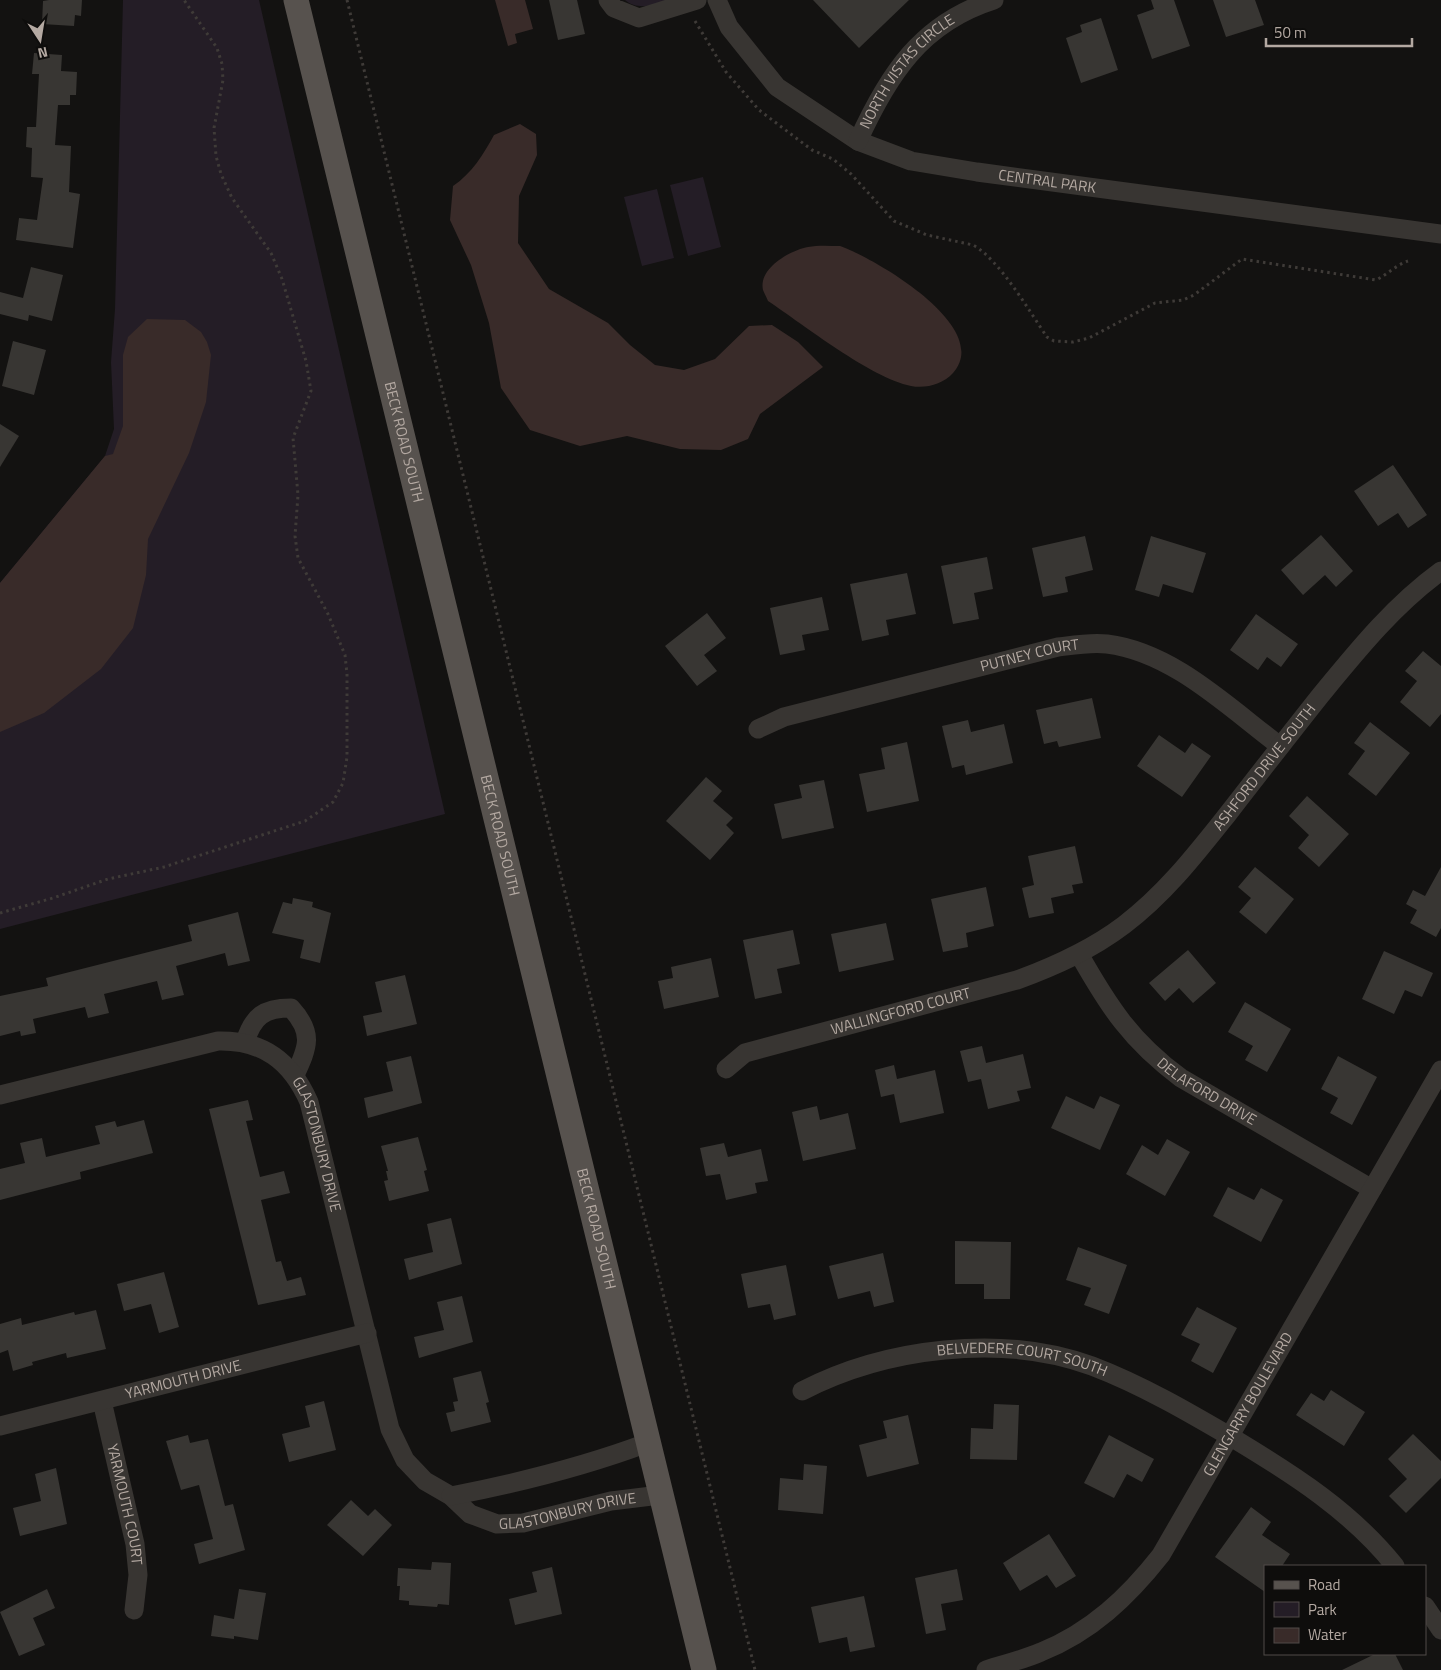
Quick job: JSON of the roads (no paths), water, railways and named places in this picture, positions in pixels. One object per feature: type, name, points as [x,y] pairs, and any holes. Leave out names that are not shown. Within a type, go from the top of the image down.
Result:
[{"type":"main road","name":"BECK ROAD SOUTH","points":[[296,0],[443,593],[647,1443],[704,1670]]},
{"type":"street","points":[[608,0],[614,8],[639,25],[694,8]]},
{"type":"street","name":"CENTRAL PARK","points":[[717,0],[729,27],[777,87],[858,141],[911,161],[977,172],[1441,234]]},
{"type":"street","name":"NORTH VISTAS CIRCLE","points":[[858,141],[877,100],[902,62],[933,31],[969,8],[994,0]]},
{"type":"street","name":"ASHFORD DRIVE SOUTH","points":[[1079,954],[1124,925],[1167,888],[1192,859],[1280,746],[1378,628],[1412,594],[1441,571]]},
{"type":"street","name":"PUTNEY COURT","points":[[758,729],[784,717],[1058,647],[1106,644],[1142,652],[1170,664],[1280,746]]},
{"type":"street","name":"WALLINGFORD COURT","points":[[726,1069],[746,1053],[1017,980],[1079,954]]},
{"type":"street","name":"DELAFORD DRIVE","points":[[1079,954],[1118,1019],[1138,1043],[1160,1063],[1181,1078],[1372,1189]]},
{"type":"street","points":[[245,1042],[249,1029],[257,1017],[274,1008],[291,1008],[304,1022],[307,1036],[306,1051],[295,1075]]},
{"type":"street","name":"GLASTONBURY DRIVE","points":[[0,1095],[202,1043],[218,1041],[245,1042],[274,1055],[295,1075],[309,1102],[393,1439],[415,1472],[451,1496],[470,1514],[497,1524],[523,1523],[611,1501],[660,1495]]},
{"type":"street","name":"GLENGARRY BOULEVARD","points":[[986,1670],[1040,1653],[1072,1637],[1105,1615],[1136,1586],[1161,1555],[1231,1437],[1441,1070]]},
{"type":"street","name":"YARMOUTH DRIVE","points":[[0,1426],[367,1334]]},
{"type":"street","name":"BELVEDERE COURT SOUTH","points":[[802,1392],[831,1376],[912,1354],[961,1349],[1000,1349],[1045,1354],[1090,1365],[1161,1398],[1231,1437],[1321,1494],[1354,1523],[1394,1565]]},
{"type":"street","name":"YARMOUTH COURT","points":[[102,1401],[135,1544],[138,1575],[134,1610]]},
{"type":"street","points":[[451,1496],[508,1485],[601,1460],[647,1443]]},
{"type":"street","points":[[1426,1608],[1441,1630]]},
{"type":"water","points":[[495,0],[525,0],[533,29],[515,34],[517,43],[508,46]]},
{"type":"water","points":[[520,124],[536,134],[537,155],[519,196],[518,243],[549,289],[608,323],[630,345],[655,365],[684,370],[715,359],[749,326],[772,325],[798,342],[823,367],[760,414],[748,439],[721,450],[680,449],[627,436],[580,446],[530,430],[501,388],[489,323],[471,265],[450,220],[453,186],[476,163],[494,135]]},
{"type":"water","points":[[840,246],[878,264],[902,279],[925,297],[944,316],[957,335],[961,355],[953,373],[949,377],[934,385],[922,387],[895,381],[858,362],[768,301],[763,290],[763,282],[766,274],[777,261],[793,252],[808,247]]},
{"type":"water","points":[[147,319],[185,320],[201,332],[207,342],[211,355],[206,402],[189,453],[148,539],[146,575],[133,628],[101,669],[44,713],[0,732],[0,583],[105,456],[113,454],[123,426],[123,355],[128,337]]}]
